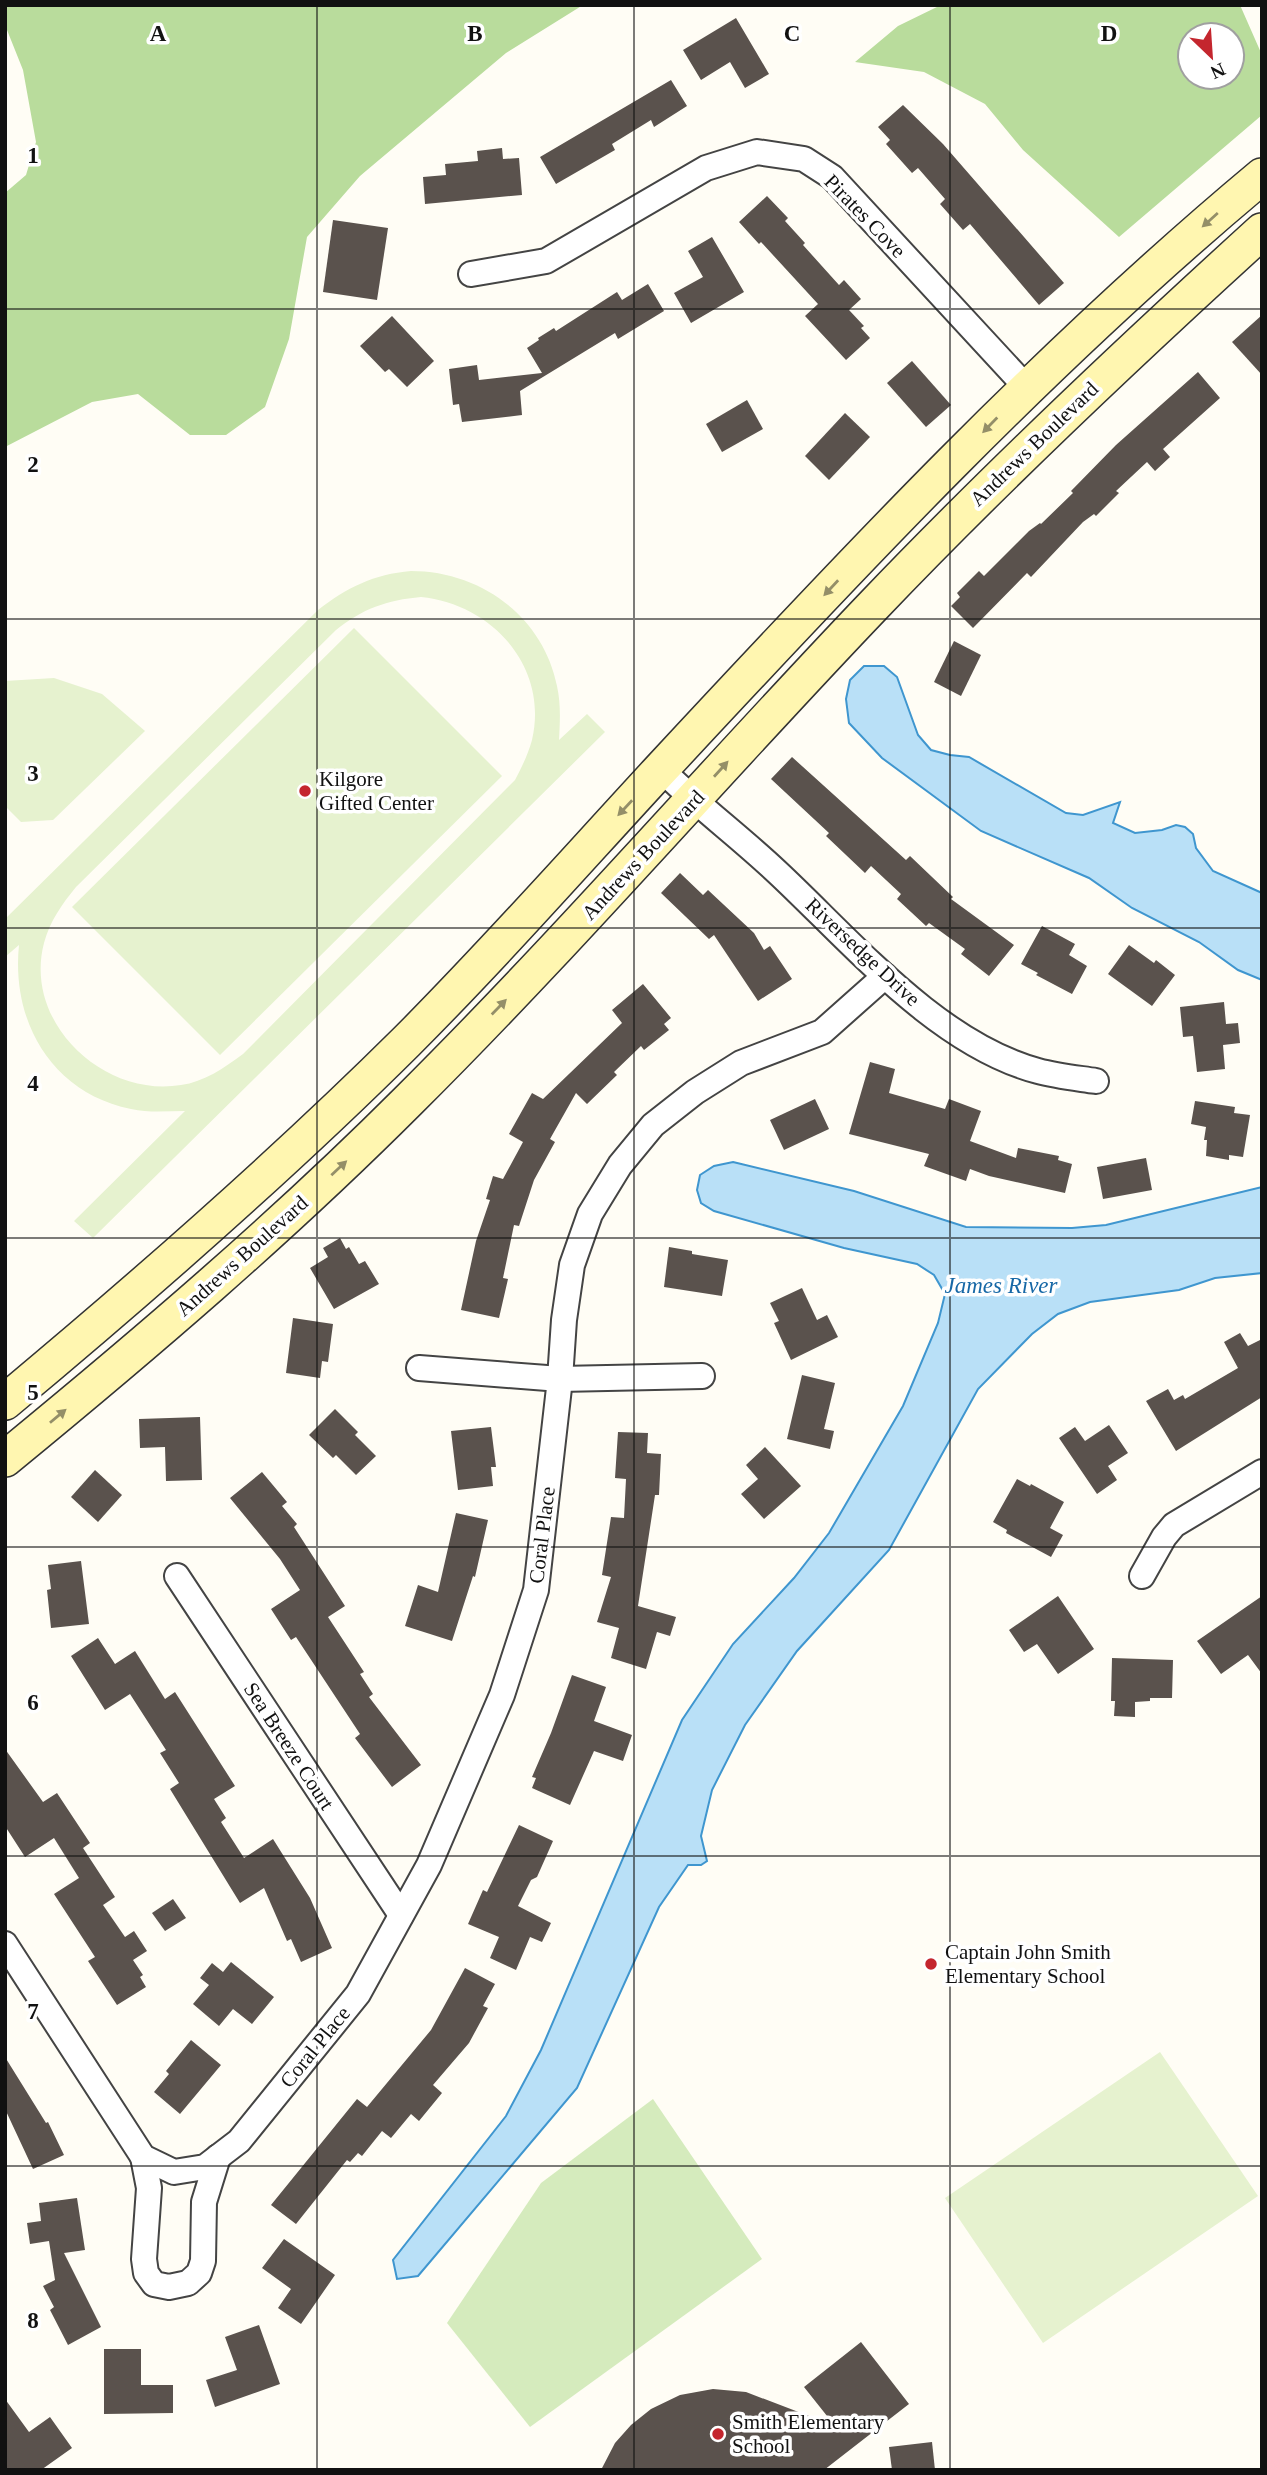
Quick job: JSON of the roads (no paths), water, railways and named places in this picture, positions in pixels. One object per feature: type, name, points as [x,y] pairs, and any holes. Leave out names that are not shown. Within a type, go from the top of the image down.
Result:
[{"type":"street","name":"Pirates Cove","points":[[471,274],[546,261],[706,168],[757,152],[804,159],[832,177],[1027,388]]},
{"type":"street","name":"Andrews Boulevard","points":[[5,1402],[242,1198],[406,1042],[839,579],[1027,388],[1163,262],[1262,176]]},
{"type":"street","name":"Andrews Boulevard","points":[[5,1459],[144,1343],[355,1154],[545,959],[846,634],[971,505],[1129,352],[1262,231]]},
{"type":"street","name":"Riversedge Drive","points":[[661,769],[693,801],[775,870],[885,976],[945,1025],[986,1050],[1036,1071],[1096,1081]]},
{"type":"street","name":"Coral Place","points":[[143,2157],[174,2172],[205,2167],[239,2141],[358,1994],[429,1865],[502,1695],[536,1590],[572,1265],[590,1214],[620,1165],[653,1125],[695,1092],[741,1063],[822,1031],[885,976]]},
{"type":"street","points":[[419,1368],[560,1379],[702,1376]]},
{"type":"street","points":[[1142,1576],[1174,1525],[1262,1472]]},
{"type":"street","name":"Sea Breeze Court","points":[[177,1576],[401,1915]]},
{"type":"street","points":[[5,1944],[143,2157],[149,2188],[144,2259],[146,2273],[154,2284],[169,2287],[188,2283],[199,2273],[203,2261],[204,2202],[218,2157]]},
{"type":"water","points":[[864,666],[884,666],[897,677],[918,735],[931,750],[969,757],[1066,813],[1083,815],[1120,802],[1113,823],[1135,833],[1162,830],[1176,825],[1185,827],[1193,834],[1196,848],[1213,871],[1262,893],[1262,980],[1238,970],[1199,942],[1132,908],[1089,878],[981,831],[882,758],[849,723],[846,699],[850,680]]},
{"type":"water","name":"James River","points":[[733,1162],[854,1191],[966,1227],[1072,1228],[1106,1225],[1262,1187],[1262,1273],[1215,1278],[1179,1290],[1090,1302],[1058,1314],[1032,1334],[978,1389],[889,1550],[797,1651],[745,1725],[712,1790],[701,1836],[707,1861],[701,1865],[688,1865],[659,1907],[577,2088],[418,2276],[397,2279],[393,2260],[506,2116],[541,2050],[682,1720],[733,1644],[794,1578],[829,1533],[903,1406],[938,1323],[945,1294],[934,1275],[917,1264],[844,1248],[714,1211],[701,1203],[697,1190],[700,1175],[714,1166]]},
{"type":"place","name":"Kilgore Gifted Center","points":[[305,791]]},
{"type":"place","name":"Captain John Smith Elementary School","points":[[931,1964]]},
{"type":"place","name":"Smith Elementary School","points":[[718,2434]]}]
